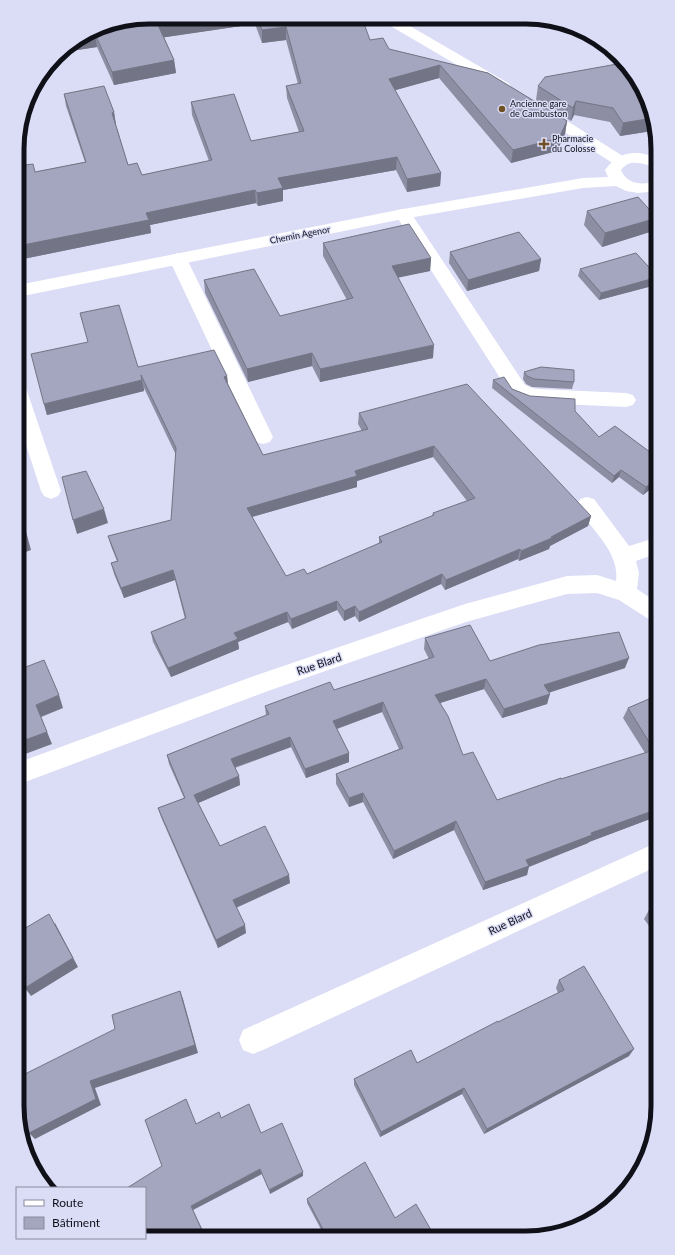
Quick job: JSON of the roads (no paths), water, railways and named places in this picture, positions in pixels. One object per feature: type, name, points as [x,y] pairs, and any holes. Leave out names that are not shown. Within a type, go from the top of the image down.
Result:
[{"type":"street","points":[[397,24],[517,95]]},
{"type":"street","points":[[530,104],[617,171],[629,187],[643,189],[651,187]]},
{"type":"street","name":"Chemin Agenor","points":[[24,290],[403,214],[583,183],[617,171],[635,157],[651,161]]},
{"type":"street","points":[[403,214],[518,390],[529,395],[539,396],[626,400]]},
{"type":"street","points":[[178,259],[262,437]]},
{"type":"street","points":[[24,410],[50,491]]},
{"type":"street","points":[[587,505],[624,556],[628,573],[626,593]]},
{"type":"street","points":[[624,556],[651,547]]},
{"type":"street","name":"Rue Blard","points":[[24,771],[262,683],[465,612],[567,585],[597,584],[626,593],[651,609]]},
{"type":"street","name":"Rue Blard","points":[[253,1040],[651,857]]},
{"type":"place","name":"Ancienne gare de Cambuston","points":[[502,109]]},
{"type":"place","name":"Pharmacie du Colosse","points":[[544,144]]}]
